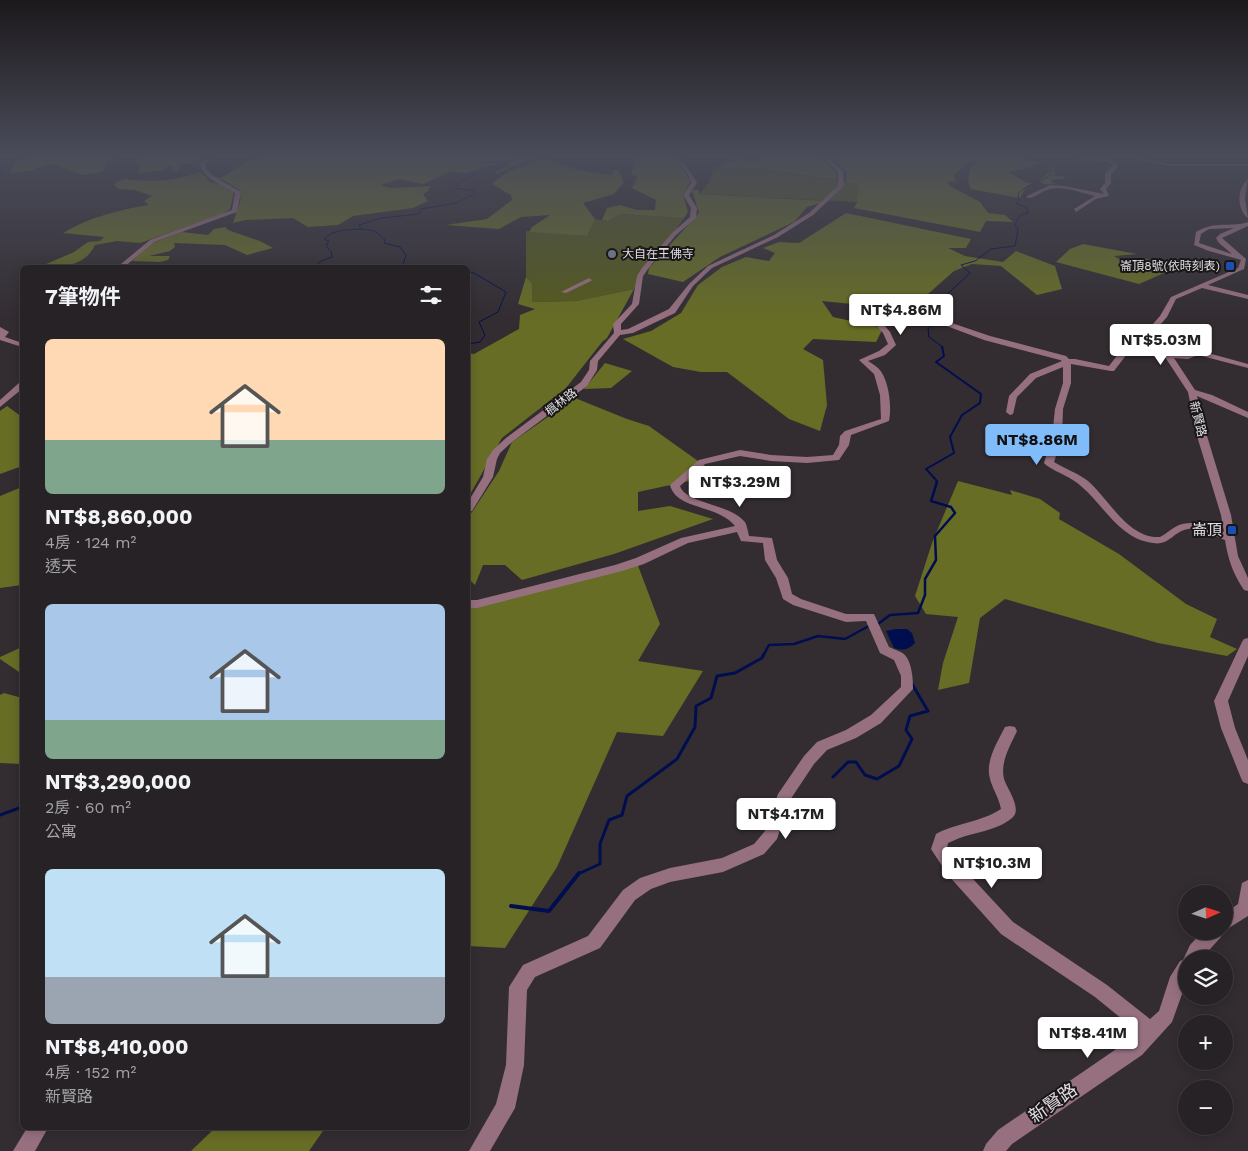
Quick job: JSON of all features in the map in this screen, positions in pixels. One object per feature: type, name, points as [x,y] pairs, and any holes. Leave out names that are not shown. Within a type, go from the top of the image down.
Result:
[{"type":"street","points":[[122,265],[152,241],[233,211]]},
{"type":"street","name":"楓林路","points":[[470,506],[488,477],[496,452],[509,440],[584,384],[593,370],[594,361],[618,333],[618,324],[635,304],[640,276],[644,269],[674,234],[693,218],[694,211]]},
{"type":"street","points":[[618,333],[630,331],[672,310],[691,285],[710,267],[769,240],[815,211]]},
{"type":"street","points":[[1241,257],[1219,240],[1222,235],[1247,225]]},
{"type":"street","points":[[1241,257],[1226,255],[1196,244],[1198,233],[1208,227],[1247,225]]},
{"type":"street","name":"新賢路","points":[[1241,257],[1244,263],[1238,272],[1173,298],[1163,317],[1149,333],[1151,339],[1168,355],[1192,392],[1202,436],[1226,515],[1233,556],[1248,587]]},
{"type":"street","points":[[564,292],[589,280]]},
{"type":"street","points":[[1202,286],[1248,297]]},
{"type":"street","points":[[479,1151],[505,1108],[515,1065],[518,987],[530,970],[594,942],[629,895],[646,883],[670,875],[723,865],[759,849],[772,834],[783,798],[809,760],[822,746],[851,734],[876,719],[908,689],[907,676],[899,657],[884,650],[870,618],[846,618],[797,602],[787,596],[782,578],[771,560],[768,540],[746,539],[740,528],[740,523],[717,508],[680,497],[676,492],[675,485],[702,462],[740,453],[771,458],[807,460],[836,458],[844,445],[845,436],[848,432],[884,421],[887,415],[881,380],[876,370],[862,360],[882,353],[892,345],[886,332],[876,320],[880,316],[937,320],[988,338],[1063,358],[1067,362],[1067,383],[1059,409],[1057,438],[1049,463],[1084,483],[1128,528],[1141,536],[1152,540],[1163,540],[1182,527],[1197,527],[1231,538]]},
{"type":"street","points":[[0,329],[5,332],[1,337],[20,344]]},
{"type":"street","points":[[1010,412],[1013,396],[1033,376],[1067,362],[1075,361],[1111,369],[1125,351],[1188,357],[1193,352],[1201,352],[1248,366]]},
{"type":"street","points":[[0,404],[20,387]]},
{"type":"street","points":[[1192,392],[1209,397],[1248,415]]},
{"type":"street","points":[[470,604],[477,604],[618,568],[647,558],[685,540],[740,528]]},
{"type":"street","points":[[1248,642],[1222,701],[1228,728],[1248,778]]},
{"type":"street","points":[[1010,730],[996,759],[998,784],[1008,802],[1009,812],[1002,818],[950,834],[941,839],[939,849],[954,870],[1007,928],[1101,991],[1151,1032]]},
{"type":"street","points":[[1233,917],[1247,907],[1248,888]]},
{"type":"street","points":[[1197,950],[1206,940]]},
{"type":"street","name":"新賢路","points":[[993,1151],[1005,1137],[1135,1048],[1166,1016],[1178,980]]},
{"type":"street","points":[[23,1151],[37,1130]]},
{"type":"green space","points":[[121,211],[227,211],[221,215],[140,243],[117,241],[95,245],[85,258],[70,265],[44,265],[74,252],[88,242],[100,241],[104,237],[63,233],[105,215]]},
{"type":"green space","points":[[237,211],[393,211],[353,216],[338,225],[308,227],[293,218],[245,220],[233,223]]},
{"type":"green space","points":[[498,211],[589,211],[595,219],[587,236],[529,232],[532,227],[550,215],[521,217],[499,229],[446,225],[487,219]]},
{"type":"green space","points":[[606,211],[688,212],[684,218],[620,214],[608,221],[602,220]]},
{"type":"green space","points":[[698,211],[804,211],[794,222],[720,257],[683,282],[648,274],[649,268],[699,213]]},
{"type":"green space","points":[[868,211],[986,211],[988,213],[1005,215],[1013,222],[986,221],[980,232]]},
{"type":"green space","points":[[846,213],[971,239],[966,248],[948,248],[965,256],[1003,262],[1016,251],[1055,266],[1062,289],[1037,295],[1001,266],[972,264],[954,271],[928,294],[905,298],[883,307],[822,301],[833,317],[883,328],[876,342],[813,339],[803,349],[823,360],[827,405],[820,431],[789,419],[727,372],[701,372],[673,367],[623,339],[651,331],[681,313],[698,285],[722,267],[746,257],[769,261],[775,253],[763,248],[779,242],[799,243]]},
{"type":"green space","points":[[620,214],[684,218],[634,289],[576,301],[532,302],[532,283],[526,277],[526,231],[587,236],[595,219],[608,221]]},
{"type":"green space","points":[[225,227],[228,230],[260,241],[273,248],[247,255],[225,245],[174,243],[175,247],[170,251],[149,256],[170,256],[168,260],[160,262],[132,261],[149,244],[182,232],[208,235],[214,229]]},
{"type":"green space","points":[[1083,244],[1137,254],[1114,256],[1119,259],[1144,258],[1173,269],[1139,284],[1056,262],[1070,249]]},
{"type":"green space","points":[[526,277],[532,283],[532,302],[576,301],[634,289],[607,338],[566,388],[502,438],[470,494],[470,353],[474,354],[519,329],[520,315],[535,309],[518,304]]},
{"type":"green space","points":[[605,363],[632,371],[611,388],[584,389]]},
{"type":"green space","points":[[575,398],[649,426],[705,466],[703,478],[638,492],[638,511],[670,506],[713,519],[614,554],[522,580],[505,565],[483,565],[475,585],[470,580],[470,515],[499,471],[512,442]]},
{"type":"green space","points":[[7,406],[20,416],[20,467],[0,474],[0,411]]},
{"type":"green space","points":[[958,481],[1012,495],[1010,490],[1040,499],[1060,513],[1059,519],[1119,554],[1186,604],[1217,619],[1210,637],[1237,649],[1227,656],[1158,643],[1005,599],[980,618],[969,683],[938,690],[943,663],[958,617],[926,614],[915,596],[932,543]]},
{"type":"green space","points":[[20,488],[20,585],[0,588],[0,496]]},
{"type":"green space","points":[[637,563],[660,624],[638,661],[703,671],[663,736],[617,732],[557,867],[505,948],[470,946],[470,601],[492,599]]},
{"type":"green space","points":[[20,648],[20,673],[0,659],[0,657]]},
{"type":"green space","points":[[4,693],[20,697],[20,764],[0,763],[0,695]]},
{"type":"green space","points":[[213,1130],[324,1130],[309,1151],[191,1151]]},
{"type":"shaded area","points":[[907,629],[912,633],[915,643],[905,649],[894,648],[886,631]]},
{"type":"waterway","points":[[361,229],[359,225],[381,218],[419,214],[420,211]]},
{"type":"waterway","points":[[938,319],[945,318],[948,307],[942,299],[970,273],[961,265],[975,261],[991,249],[1015,246],[1018,229],[1015,225],[1020,215],[1028,213],[1028,211]]},
{"type":"waterway","points":[[316,265],[332,257],[331,251],[326,246],[329,241],[324,239],[332,233],[361,229]]},
{"type":"waterway","points":[[361,229],[375,231],[385,240],[384,243],[400,247],[406,255],[403,265]]},
{"type":"waterway","points":[[470,272],[506,292],[498,312],[479,322],[485,335],[480,342],[470,344]]},
{"type":"waterway","points":[[935,321],[928,329],[929,337],[944,348]]},
{"type":"waterway","points":[[936,484],[937,481],[926,469],[954,453],[950,437],[962,415],[980,403],[981,394],[936,362],[944,356],[942,347]]},
{"type":"waterway","points":[[878,624],[890,615],[918,613],[925,595],[925,579],[936,560],[935,536],[955,513],[951,507],[931,501],[937,482]]},
{"type":"waterway","points":[[763,656],[769,645],[794,644],[818,636],[845,639],[867,627]]},
{"type":"waterway","points":[[578,874],[600,864],[600,844],[609,820],[622,815],[627,796],[677,759],[695,727],[696,706],[711,698],[717,676],[735,673],[763,656]]},
{"type":"waterway","points":[[833,777],[848,762],[856,762],[865,775],[877,779],[899,766],[912,739],[906,730],[910,716],[928,711],[912,684]]},
{"type":"waterway","points":[[0,815],[20,808]]},
{"type":"waterway","points":[[511,906],[549,911],[578,874]]},
{"type":"place","name":"大自在王佛寺","points":[[612,254]]},
{"type":"place","name":"崙頂8號(依時刻表)","points":[[1230,266]]},
{"type":"place","name":"崙頂","points":[[1232,530]]}]
